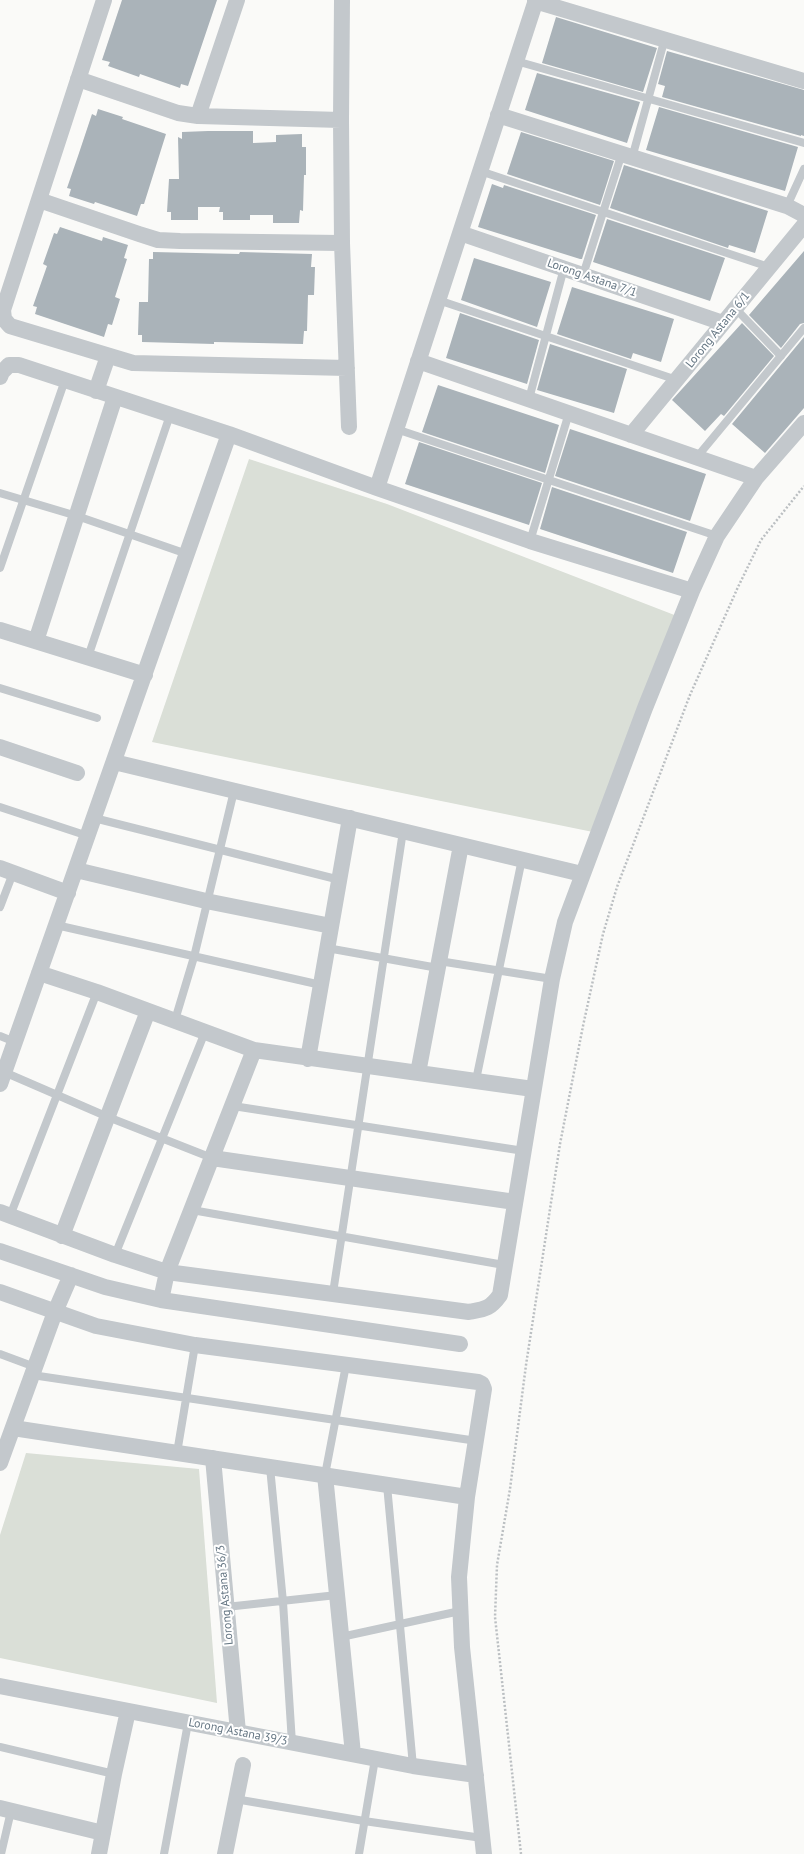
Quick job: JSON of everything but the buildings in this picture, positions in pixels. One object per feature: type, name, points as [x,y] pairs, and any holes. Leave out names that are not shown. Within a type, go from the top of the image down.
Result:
[{"type":"street","points":[[104,0],[3,310],[4,319],[10,326],[133,363],[152,365],[347,368]]},
{"type":"street","points":[[198,116],[237,0]]},
{"type":"street","points":[[342,0],[342,243],[348,427]]},
{"type":"street","points":[[377,488],[535,0],[804,81]]},
{"type":"street","points":[[78,79],[178,113],[198,116],[341,120]]},
{"type":"street","points":[[498,116],[786,206],[804,215]]},
{"type":"street","points":[[38,200],[158,240],[342,243]]},
{"type":"street","name":"Lorong Astana 6/1","points":[[631,435],[804,225]]},
{"type":"street","name":"Lorong Astana 7/1","points":[[460,233],[724,323]]},
{"type":"street","points":[[96,391],[108,356]]},
{"type":"street","points":[[418,360],[756,478]]},
{"type":"street","points":[[0,377],[2,372],[9,365],[18,365],[229,434],[377,488],[530,541],[692,591]]},
{"type":"street","points":[[36,641],[116,397]]},
{"type":"street","points":[[5,1214],[62,1236],[167,1272],[469,1312],[492,1306],[500,1295],[552,979],[565,922],[645,708],[692,591],[717,536],[756,478],[804,423]]},
{"type":"street","points":[[2,1078],[229,434]]},
{"type":"street","points":[[0,630],[145,675]]},
{"type":"street","points":[[0,747],[77,773]]},
{"type":"street","points":[[114,762],[582,874]]},
{"type":"street","points":[[308,1059],[350,818]]},
{"type":"street","points":[[418,1073],[461,845]]},
{"type":"street","points":[[76,870],[206,901],[332,926]]},
{"type":"street","points":[[6,871],[68,893]]},
{"type":"street","points":[[39,973],[97,992],[254,1050],[308,1059],[367,1065],[533,1089]]},
{"type":"street","points":[[62,1236],[148,1011]]},
{"type":"street","points":[[161,1300],[167,1272],[254,1050]]},
{"type":"street","points":[[212,1158],[515,1202]]},
{"type":"street","points":[[0,1251],[105,1286],[161,1300],[460,1344]]},
{"type":"street","points":[[0,1463],[55,1312],[71,1275]]},
{"type":"street","points":[[0,1292],[96,1326],[195,1345],[478,1382],[482,1384],[484,1389],[467,1497],[459,1577],[460,1611],[484,1854]]},
{"type":"street","points":[[13,1428],[467,1497]]},
{"type":"street","name":"Lorong Astana 36/3","points":[[213,1458],[238,1732]]},
{"type":"street","points":[[325,1476],[352,1754]]},
{"type":"street","name":"Lorong Astana 39/3","points":[[0,1686],[413,1766],[476,1775]]},
{"type":"street","points":[[100,1854],[114,1774],[128,1711]]},
{"type":"street","points":[[225,1854],[243,1765]]},
{"type":"street","points":[[6,1810],[103,1833]]},
{"type":"lane","points":[[583,275],[603,212],[627,156],[648,99],[665,38]]},
{"type":"lane","points":[[516,61],[804,143]]},
{"type":"lane","points":[[786,206],[804,169]]},
{"type":"lane","points":[[480,171],[769,267]]},
{"type":"lane","points":[[529,399],[564,268]]},
{"type":"lane","points":[[438,300],[676,380]]},
{"type":"lane","points":[[736,308],[781,356]]},
{"type":"lane","points":[[697,457],[804,328]]},
{"type":"lane","points":[[0,568],[65,380]]},
{"type":"lane","points":[[530,541],[569,413]]},
{"type":"lane","points":[[88,657],[170,415]]},
{"type":"lane","points":[[396,429],[717,536]]},
{"type":"lane","points":[[0,493],[77,516],[130,536],[187,554]]},
{"type":"lane","points":[[0,688],[97,718]]},
{"type":"lane","points":[[175,1020],[194,956],[206,901],[234,791]]},
{"type":"lane","points":[[0,807],[88,836]]},
{"type":"lane","points":[[94,818],[340,880]]},
{"type":"lane","points":[[333,1293],[402,831]]},
{"type":"lane","points":[[476,1080],[522,859]]},
{"type":"lane","points":[[0,907],[6,871]]},
{"type":"lane","points":[[56,925],[321,985]]},
{"type":"lane","points":[[327,948],[384,958],[438,965],[499,970],[552,979]]},
{"type":"lane","points":[[5,1214],[57,1094],[97,992]]},
{"type":"lane","points":[[116,1255],[205,1032]]},
{"type":"lane","points":[[0,1036],[15,1042]]},
{"type":"lane","points":[[2,1078],[57,1094],[108,1117],[212,1158]]},
{"type":"lane","points":[[233,1106],[524,1151]]},
{"type":"lane","points":[[192,1210],[504,1265]]},
{"type":"lane","points":[[177,1453],[195,1345]]},
{"type":"lane","points":[[0,1354],[34,1371],[186,1398],[477,1441]]},
{"type":"lane","points":[[325,1476],[346,1365]]},
{"type":"lane","points":[[270,1467],[283,1602],[292,1743]]},
{"type":"lane","points":[[387,1485],[413,1766]]},
{"type":"lane","points":[[226,1607],[337,1595]]},
{"type":"lane","points":[[341,1637],[460,1611]]},
{"type":"lane","points":[[164,1854],[188,1722]]},
{"type":"lane","points":[[0,1747],[114,1774]]},
{"type":"lane","points":[[359,1854],[376,1759]]},
{"type":"lane","points":[[236,1799],[364,1821],[482,1838]]},
{"type":"lane","points":[[1,1854],[6,1810]]},
{"type":"path","points":[[521,1854],[495,1617],[496,1565],[510,1489],[526,1365],[560,1144],[583,1026],[603,934],[617,887],[690,695],[761,540],[804,486]]},
{"type":"shaded area","points":[[249,459],[387,504],[677,616],[593,832],[152,742]]},
{"type":"shaded area","points":[[26,1453],[199,1469],[217,1703],[0,1658],[0,1535]]}]
